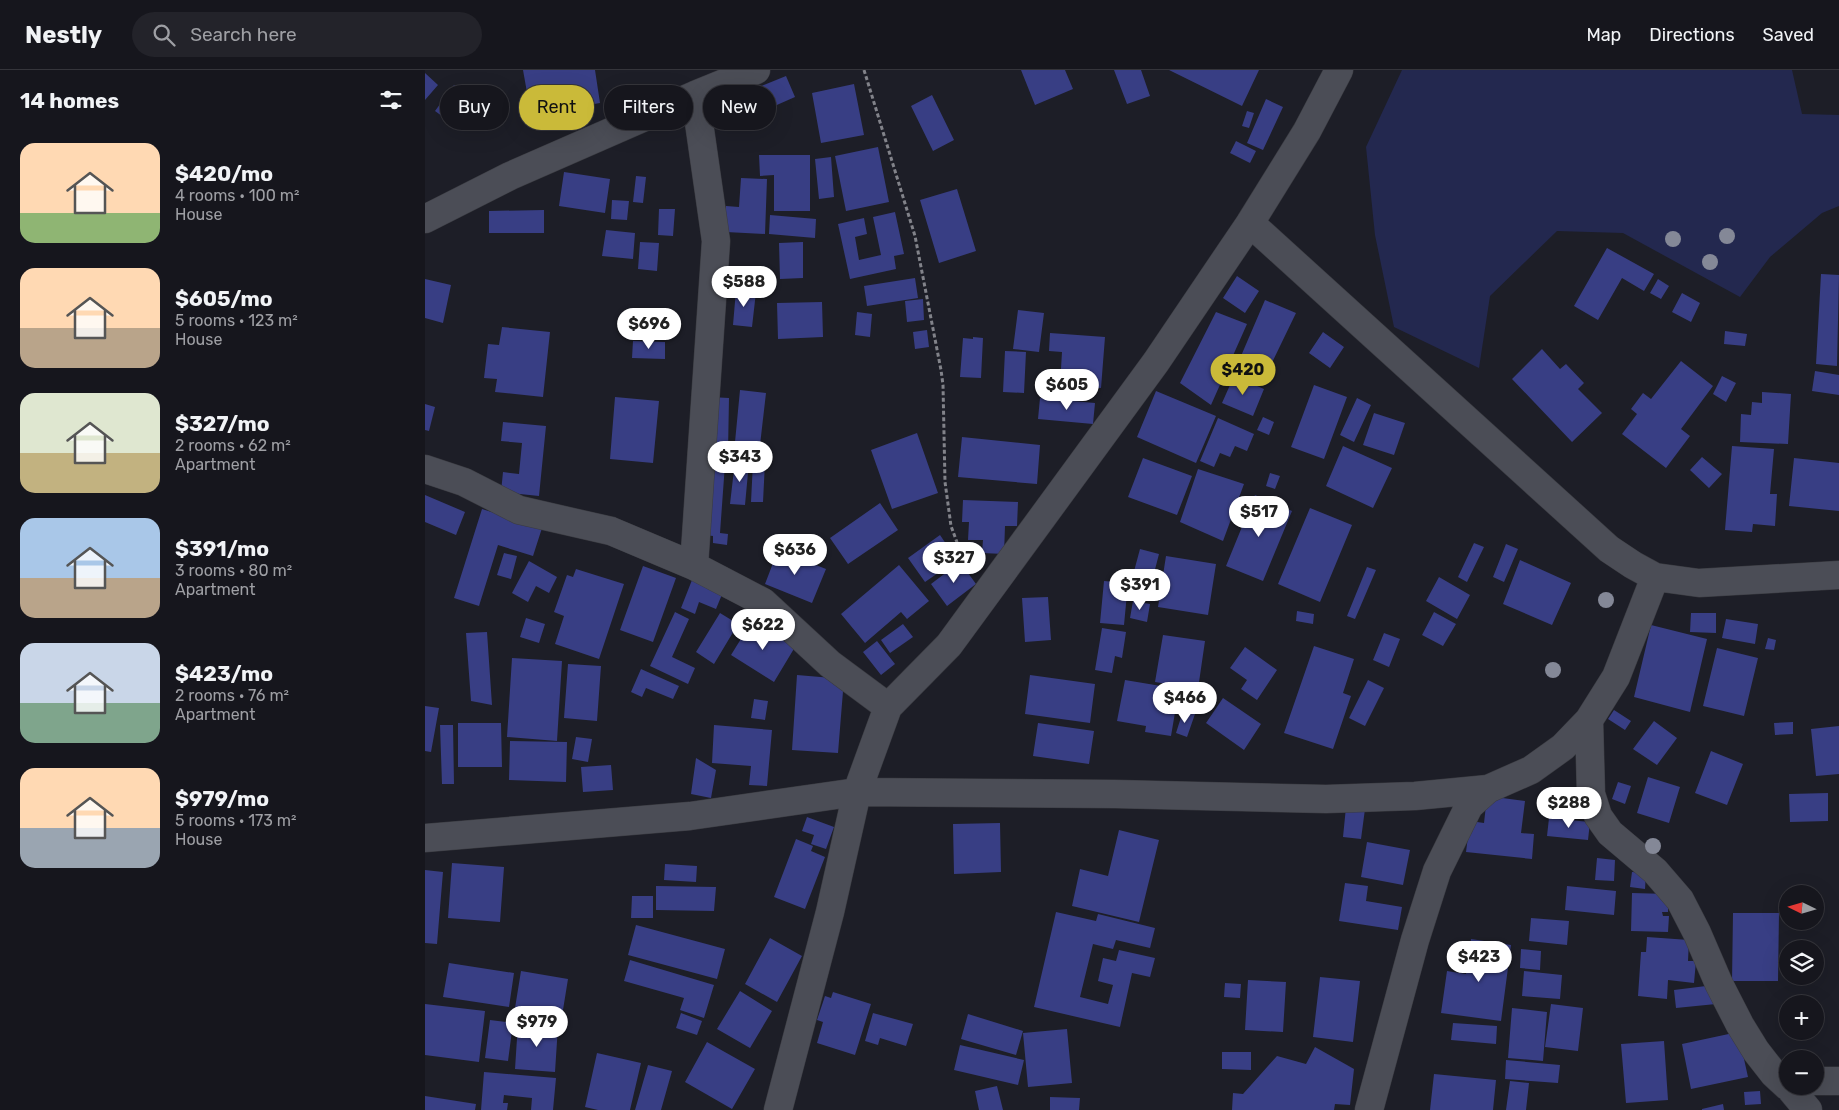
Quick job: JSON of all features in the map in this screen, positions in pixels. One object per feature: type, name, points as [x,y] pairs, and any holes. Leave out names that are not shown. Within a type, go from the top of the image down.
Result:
[{"type":"street","points":[[425,220],[510,176],[756,70]]},
{"type":"street","points":[[778,1110],[830,912],[857,792],[888,707],[949,645],[1156,362],[1251,223],[1307,131],[1339,70]]},
{"type":"street","points":[[694,566],[716,241],[695,95]]},
{"type":"street","points":[[1251,223],[1609,549],[1633,565],[1655,577],[1699,583],[1839,575]]},
{"type":"street","points":[[425,469],[463,482],[519,510],[611,531],[694,566],[763,602],[830,664],[888,707]]},
{"type":"street","points":[[1369,1110],[1415,940],[1437,871],[1469,806],[1488,789],[1531,770],[1563,747],[1589,720],[1616,677],[1655,577]]},
{"type":"street","points":[[1589,720],[1591,794],[1598,816],[1610,833],[1655,871],[1680,900],[1740,1025],[1756,1051],[1779,1078]]},
{"type":"street","points":[[425,838],[690,816],[857,792],[1326,799],[1415,796],[1488,789]]},
{"type":"street","points":[[1824,1080],[1839,1081]]},
{"type":"street","points":[[1795,1095],[1808,1110]]},
{"type":"path","points":[[864,70],[915,236],[941,370],[945,482],[953,531],[958,545],[993,584]]},
{"type":"shaded area","points":[[1402,70],[1792,70],[1802,114],[1839,115],[1839,206],[1822,213],[1770,257],[1740,297],[1623,233],[1557,231],[1490,296],[1479,368],[1394,327],[1375,235],[1366,147]]},
{"type":"building","points":[[523,70],[595,70],[600,103],[594,104],[594,85],[526,85]]},
{"type":"building","points":[[1021,70],[1065,70],[1073,89],[1035,105]]},
{"type":"building","points":[[1114,70],[1141,70],[1150,96],[1127,104]]},
{"type":"building","points":[[1169,70],[1259,70],[1242,106]]},
{"type":"building","points":[[425,73],[438,85],[425,100]]},
{"type":"building","points":[[786,76],[795,97],[776,105],[776,85],[764,85]]},
{"type":"building","points":[[854,84],[864,135],[821,143],[812,93]]},
{"type":"building","points":[[932,95],[954,140],[933,151],[911,106]]},
{"type":"building","points":[[1266,99],[1283,107],[1263,150],[1247,143]]},
{"type":"building","points":[[440,104],[440,115],[435,111]]},
{"type":"building","points":[[1247,111],[1254,113],[1249,128],[1242,126]]},
{"type":"building","points":[[1236,141],[1256,151],[1250,163],[1230,153]]},
{"type":"building","points":[[878,147],[889,202],[846,211],[835,156]]},
{"type":"building","points":[[759,155],[810,155],[810,211],[774,211],[774,175],[760,176]]},
{"type":"building","points":[[831,157],[834,197],[819,199],[815,159]]},
{"type":"building","points":[[564,172],[610,179],[605,213],[559,206]]},
{"type":"building","points":[[636,176],[646,177],[643,203],[633,202]]},
{"type":"building","points":[[741,178],[767,179],[765,234],[726,232],[726,206],[739,207]]},
{"type":"building","points":[[957,189],[976,251],[939,263],[920,200]]},
{"type":"building","points":[[612,200],[629,201],[627,220],[611,219]]},
{"type":"building","points":[[659,209],[675,209],[673,236],[658,235]]},
{"type":"building","points":[[544,210],[544,233],[489,233],[489,211]]},
{"type":"building","points":[[895,212],[904,254],[894,256],[896,269],[850,279],[838,224],[864,218],[867,234],[855,237],[859,260],[881,255],[873,217]]},
{"type":"building","points":[[770,215],[816,219],[815,238],[769,234]]},
{"type":"building","points":[[606,230],[635,233],[633,259],[602,256]]},
{"type":"building","points":[[640,242],[659,243],[657,271],[638,269]]},
{"type":"building","points":[[803,242],[803,278],[780,279],[779,243]]},
{"type":"building","points":[[1607,248],[1654,274],[1644,291],[1622,278],[1598,320],[1574,306]]},
{"type":"building","points":[[1821,274],[1839,275],[1837,366],[1816,364]]},
{"type":"building","points":[[1237,276],[1259,291],[1245,313],[1223,298]]},
{"type":"building","points":[[915,278],[918,298],[867,306],[864,286]]},
{"type":"building","points":[[425,279],[451,285],[443,323],[425,318]]},
{"type":"building","points":[[1658,279],[1669,286],[1661,299],[1650,293]]},
{"type":"building","points":[[736,290],[756,292],[752,327],[733,325]]},
{"type":"building","points":[[1682,293],[1700,303],[1691,322],[1672,312]]},
{"type":"building","points":[[923,299],[924,320],[907,322],[905,301]]},
{"type":"building","points":[[1265,300],[1296,313],[1266,375],[1238,363]]},
{"type":"building","points":[[822,302],[823,337],[778,339],[777,303]]},
{"type":"building","points":[[1018,310],[1044,313],[1039,352],[1013,349]]},
{"type":"building","points":[[857,312],[872,314],[870,337],[855,335]]},
{"type":"building","points":[[1216,312],[1247,324],[1211,405],[1180,383]]},
{"type":"building","points":[[502,327],[550,332],[543,397],[495,392],[497,379],[484,378],[488,344],[499,345]]},
{"type":"building","points":[[927,330],[929,347],[915,349],[913,332]]},
{"type":"building","points":[[1725,331],[1747,334],[1745,346],[1724,344]]},
{"type":"building","points":[[1323,332],[1344,347],[1330,368],[1309,353]]},
{"type":"building","points":[[1050,333],[1105,337],[1101,388],[1060,385],[1062,352],[1049,351]]},
{"type":"building","points":[[973,337],[983,338],[981,378],[960,377],[963,338],[973,339]]},
{"type":"building","points":[[633,341],[665,342],[665,359],[632,358]]},
{"type":"building","points":[[1542,349],[1560,369],[1566,364],[1584,383],[1578,389],[1602,413],[1572,442],[1512,379]]},
{"type":"building","points":[[1005,351],[1026,352],[1024,393],[1003,392]]},
{"type":"building","points":[[1681,361],[1713,386],[1681,429],[1690,436],[1666,468],[1622,434],[1637,414],[1631,409],[1643,393],[1651,399]]},
{"type":"building","points":[[1815,371],[1839,375],[1839,395],[1812,391]]},
{"type":"building","points":[[1234,376],[1264,389],[1253,416],[1222,403]]},
{"type":"building","points":[[1722,376],[1736,383],[1726,402],[1713,394]]},
{"type":"building","points":[[1314,385],[1347,397],[1324,459],[1291,447]]},
{"type":"building","points":[[740,390],[766,393],[760,445],[735,442]]},
{"type":"building","points":[[1156,391],[1216,416],[1196,463],[1137,437]]},
{"type":"building","points":[[1762,392],[1791,394],[1788,444],[1740,442],[1741,414],[1751,415],[1752,402],[1762,403]]},
{"type":"building","points":[[615,397],[659,401],[653,463],[610,459]]},
{"type":"building","points":[[710,397],[729,398],[728,452],[708,451]]},
{"type":"building","points":[[1040,398],[1095,403],[1093,424],[1038,419]]},
{"type":"building","points":[[1357,398],[1371,405],[1354,442],[1340,435]]},
{"type":"building","points":[[425,404],[435,407],[429,431],[425,430]]},
{"type":"building","points":[[1374,413],[1405,423],[1394,455],[1363,445]]},
{"type":"building","points":[[1263,417],[1274,422],[1269,435],[1257,430]]},
{"type":"building","points":[[1218,418],[1254,434],[1247,451],[1235,446],[1230,457],[1220,453],[1214,467],[1200,461]]},
{"type":"building","points":[[503,422],[546,426],[539,496],[501,492],[503,472],[519,474],[522,443],[501,441]]},
{"type":"building","points":[[917,433],[938,493],[892,509],[871,450]]},
{"type":"building","points":[[962,437],[1040,445],[1037,484],[958,477]]},
{"type":"building","points":[[1343,446],[1392,468],[1373,508],[1326,486]]},
{"type":"building","points":[[1732,446],[1774,449],[1770,494],[1777,494],[1775,526],[1753,524],[1752,532],[1725,530]]},
{"type":"building","points":[[1702,457],[1722,474],[1709,488],[1690,470]]},
{"type":"building","points":[[1143,458],[1192,476],[1177,515],[1128,497]]},
{"type":"building","points":[[1794,458],[1839,463],[1839,511],[1789,506]]},
{"type":"building","points":[[735,461],[749,462],[745,505],[730,504]]},
{"type":"building","points":[[753,462],[765,462],[763,502],[751,502]]},
{"type":"building","points":[[709,463],[725,464],[720,533],[728,534],[727,545],[713,543],[713,536],[704,535]]},
{"type":"building","points":[[1198,469],[1244,484],[1223,541],[1180,522]]},
{"type":"building","points":[[1270,473],[1280,476],[1275,489],[1266,486]]},
{"type":"building","points":[[425,495],[465,512],[456,535],[425,522]]},
{"type":"building","points":[[1255,495],[1292,511],[1263,581],[1226,566]]},
{"type":"building","points":[[963,500],[1018,502],[1017,526],[1005,526],[1004,554],[982,553],[983,540],[968,540],[969,522],[962,522]]},
{"type":"building","points":[[880,503],[898,530],[848,564],[830,538]]},
{"type":"building","points":[[1310,508],[1352,525],[1320,602],[1278,584]]},
{"type":"building","points":[[482,509],[542,528],[533,556],[498,545],[479,606],[454,598]]},
{"type":"building","points":[[940,535],[957,560],[925,582],[908,558]]},
{"type":"building","points":[[1474,543],[1484,547],[1467,582],[1458,577]]},
{"type":"building","points":[[1506,544],[1518,549],[1504,582],[1493,577]]},
{"type":"building","points":[[1140,549],[1159,554],[1152,581],[1133,575]]},
{"type":"building","points":[[778,550],[826,569],[812,603],[765,584]]},
{"type":"building","points":[[504,553],[517,556],[511,579],[497,575]]},
{"type":"building","points":[[1166,556],[1216,564],[1208,615],[1158,607]]},
{"type":"building","points":[[1520,560],[1571,583],[1552,625],[1503,604]]},
{"type":"building","points":[[529,561],[557,577],[549,593],[536,586],[528,602],[512,593]]},
{"type":"building","points":[[960,562],[976,584],[947,606],[931,584]]},
{"type":"building","points":[[899,565],[929,601],[907,619],[901,612],[865,643],[841,614]]},
{"type":"building","points":[[643,566],[676,578],[653,642],[620,630]]},
{"type":"building","points":[[1367,567],[1376,570],[1355,619],[1347,616]]},
{"type":"building","points":[[576,569],[624,584],[599,659],[555,644],[564,616],[554,612],[567,575],[573,577]]},
{"type":"building","points":[[1439,577],[1470,595],[1457,619],[1426,601]]},
{"type":"building","points":[[692,580],[723,592],[716,609],[699,602],[695,614],[681,608]]},
{"type":"building","points":[[1104,581],[1128,583],[1124,625],[1100,623]]},
{"type":"building","points":[[1138,583],[1152,586],[1149,599],[1135,596]]},
{"type":"building","points":[[1048,597],[1051,640],[1025,642],[1022,598]]},
{"type":"building","points":[[1133,601],[1150,604],[1147,622],[1130,618]]},
{"type":"building","points":[[1297,611],[1314,614],[1313,624],[1296,621]]},
{"type":"building","points":[[675,612],[689,619],[672,657],[695,668],[688,684],[650,666]]},
{"type":"building","points":[[1434,612],[1456,624],[1443,646],[1422,635]]},
{"type":"building","points":[[720,613],[738,624],[714,664],[696,652]]},
{"type":"building","points":[[1691,613],[1716,613],[1716,633],[1690,632]]},
{"type":"building","points":[[526,618],[545,624],[539,643],[520,637]]},
{"type":"building","points":[[1726,619],[1758,624],[1755,644],[1722,638]]},
{"type":"building","points":[[752,621],[795,647],[774,682],[731,655]]},
{"type":"building","points":[[903,624],[913,637],[890,653],[881,640]]},
{"type":"building","points":[[1651,625],[1707,639],[1690,712],[1634,697]]},
{"type":"building","points":[[1102,628],[1126,632],[1122,658],[1115,656],[1112,673],[1095,670]]},
{"type":"building","points":[[487,632],[492,705],[471,701],[466,633]]},
{"type":"building","points":[[1384,633],[1400,639],[1389,667],[1373,660]]},
{"type":"building","points":[[1163,635],[1205,641],[1198,689],[1155,682]]},
{"type":"building","points":[[1768,638],[1776,640],[1774,650],[1765,649]]},
{"type":"building","points":[[877,641],[895,664],[881,675],[863,652]]},
{"type":"building","points":[[1314,646],[1354,659],[1343,693],[1351,696],[1333,749],[1284,733]]},
{"type":"building","points":[[1245,647],[1277,670],[1257,700],[1241,689],[1247,680],[1230,668]]},
{"type":"building","points":[[1717,648],[1758,658],[1744,716],[1703,706]]},
{"type":"building","points":[[512,658],[562,661],[557,741],[507,737]]},
{"type":"building","points":[[568,664],[601,666],[597,721],[564,718]]},
{"type":"building","points":[[641,669],[679,686],[673,699],[646,688],[642,697],[631,692]]},
{"type":"building","points":[[797,675],[844,679],[838,753],[792,750]]},
{"type":"building","points":[[1030,675],[1095,684],[1090,723],[1025,714]]},
{"type":"building","points":[[1125,680],[1179,689],[1171,736],[1145,732],[1146,726],[1117,721]]},
{"type":"building","points":[[1368,680],[1384,688],[1365,726],[1349,718]]},
{"type":"building","points":[[1223,698],[1261,724],[1244,750],[1206,723]]},
{"type":"building","points":[[754,699],[768,701],[765,720],[751,718]]},
{"type":"building","points":[[425,706],[439,708],[431,752],[425,751]]},
{"type":"building","points":[[1614,710],[1631,721],[1625,730],[1608,719]]},
{"type":"building","points":[[1183,711],[1195,714],[1187,737],[1176,733]]},
{"type":"building","points":[[1654,721],[1677,738],[1657,765],[1633,749]]},
{"type":"building","points":[[1793,722],[1793,734],[1775,735],[1774,723]]},
{"type":"building","points":[[458,723],[501,723],[502,767],[458,767]]},
{"type":"building","points":[[1038,723],[1094,731],[1089,764],[1033,756]]},
{"type":"building","points":[[440,725],[453,725],[454,784],[442,784]]},
{"type":"building","points":[[714,725],[772,730],[767,786],[749,785],[751,766],[712,763]]},
{"type":"building","points":[[1839,726],[1839,774],[1816,776],[1811,729]]},
{"type":"building","points":[[576,737],[592,739],[588,762],[572,759]]},
{"type":"building","points":[[510,741],[567,742],[566,782],[509,780]]},
{"type":"building","points":[[1711,751],[1743,764],[1727,805],[1695,793]]},
{"type":"building","points":[[696,758],[716,770],[711,798],[691,794]]},
{"type":"building","points":[[611,765],[613,790],[583,792],[581,767]]},
{"type":"building","points":[[1648,777],[1680,787],[1669,823],[1637,813]]},
{"type":"building","points":[[1618,782],[1631,786],[1625,804],[1612,799]]},
{"type":"building","points":[[1828,793],[1828,821],[1790,822],[1789,794]]},
{"type":"building","points":[[1487,796],[1525,801],[1521,833],[1534,834],[1532,859],[1466,852],[1470,821],[1484,823]]},
{"type":"building","points":[[1346,807],[1365,809],[1361,839],[1343,837]]},
{"type":"building","points":[[807,817],[834,827],[826,849],[811,844],[814,835],[802,831]]},
{"type":"building","points":[[1549,818],[1590,822],[1588,840],[1547,836]]},
{"type":"building","points":[[1000,823],[1001,872],[954,874],[953,824]]},
{"type":"building","points":[[1119,830],[1159,840],[1139,922],[1072,906],[1080,869],[1108,876]]},
{"type":"building","points":[[796,839],[813,846],[811,851],[825,857],[805,909],[774,897]]},
{"type":"building","points":[[1367,842],[1410,850],[1403,885],[1361,877]]},
{"type":"building","points":[[1597,858],[1615,860],[1614,881],[1595,880]]},
{"type":"building","points":[[452,863],[504,867],[500,922],[448,918]]},
{"type":"building","points":[[665,864],[697,866],[696,882],[664,880]]},
{"type":"building","points":[[425,870],[443,872],[437,944],[425,943]]},
{"type":"building","points":[[1632,872],[1646,873],[1645,889],[1630,887]]},
{"type":"building","points":[[1345,883],[1368,886],[1366,901],[1402,907],[1398,930],[1339,921]]},
{"type":"building","points":[[656,886],[716,887],[714,911],[656,910]]},
{"type":"building","points":[[1567,886],[1616,891],[1614,915],[1565,910]]},
{"type":"building","points":[[1632,893],[1668,894],[1668,912],[1662,912],[1663,916],[1669,916],[1668,932],[1631,931]]},
{"type":"building","points":[[632,896],[653,896],[653,918],[631,918]]},
{"type":"building","points":[[1056,912],[1096,921],[1098,914],[1155,928],[1150,948],[1116,940],[1113,949],[1093,944],[1080,997],[1108,1004],[1113,985],[1098,981],[1103,958],[1116,961],[1119,950],[1155,958],[1150,977],[1132,973],[1120,1027],[1034,1007]]},
{"type":"building","points":[[1733,913],[1779,913],[1778,981],[1732,981]]},
{"type":"building","points":[[1531,918],[1569,921],[1567,945],[1529,941]]},
{"type":"building","points":[[636,925],[725,949],[717,979],[628,955]]},
{"type":"building","points":[[1647,937],[1689,940],[1688,961],[1696,961],[1694,983],[1668,980],[1667,999],[1638,996],[1641,952],[1646,952]]},
{"type":"building","points":[[770,938],[802,956],[777,1002],[745,984]]},
{"type":"building","points":[[1471,939],[1511,945],[1501,1021],[1441,1013],[1447,971],[1466,974]]},
{"type":"building","points":[[1521,949],[1541,951],[1540,970],[1520,968]]},
{"type":"building","points":[[630,960],[714,985],[704,1018],[680,1010],[684,998],[624,981]]},
{"type":"building","points":[[449,963],[514,973],[509,1007],[443,997]]},
{"type":"building","points":[[521,971],[568,979],[562,1016],[515,1008]]},
{"type":"building","points":[[1524,971],[1562,975],[1560,999],[1522,996]]},
{"type":"building","points":[[1320,977],[1360,981],[1353,1042],[1313,1037]]},
{"type":"building","points":[[1248,980],[1286,982],[1283,1032],[1245,1030]]},
{"type":"building","points":[[1225,983],[1241,984],[1240,998],[1224,997]]},
{"type":"building","points":[[1714,985],[1716,1004],[1676,1008],[1674,990]]},
{"type":"building","points":[[740,991],[772,1011],[750,1048],[717,1029]]},
{"type":"building","points":[[833,992],[871,1004],[855,1055],[817,1043],[823,1022],[817,1020],[825,996],[831,998]]},
{"type":"building","points":[[425,1004],[485,1011],[479,1062],[425,1055]]},
{"type":"building","points":[[1551,1004],[1583,1008],[1578,1051],[1545,1047]]},
{"type":"building","points":[[1512,1008],[1547,1012],[1543,1061],[1508,1058]]},
{"type":"building","points":[[681,1013],[702,1021],[697,1035],[676,1028]]},
{"type":"building","points":[[873,1013],[913,1024],[906,1046],[880,1038],[878,1045],[865,1041]]},
{"type":"building","points":[[968,1014],[1023,1031],[1016,1055],[961,1039]]},
{"type":"building","points":[[490,1020],[513,1023],[508,1061],[485,1058]]},
{"type":"building","points":[[518,1023],[558,1026],[555,1072],[515,1069]]},
{"type":"building","points":[[1453,1023],[1497,1026],[1496,1044],[1451,1040]]},
{"type":"building","points":[[1067,1029],[1072,1083],[1028,1087],[1023,1033]]},
{"type":"building","points":[[1738,1032],[1748,1077],[1691,1089],[1682,1044]]},
{"type":"building","points":[[1664,1041],[1668,1100],[1626,1103],[1621,1044]]},
{"type":"building","points":[[707,1042],[755,1069],[732,1109],[685,1082]]},
{"type":"building","points":[[960,1045],[1024,1060],[1018,1085],[954,1070]]},
{"type":"building","points":[[1315,1047],[1354,1069],[1350,1105],[1335,1104],[1334,1110],[1232,1110],[1233,1093],[1243,1094],[1277,1056],[1306,1064]]},
{"type":"building","points":[[1222,1052],[1251,1052],[1251,1070],[1222,1069]]},
{"type":"building","points":[[597,1053],[641,1063],[630,1110],[598,1110],[585,1107]]},
{"type":"building","points":[[1506,1060],[1560,1065],[1558,1083],[1505,1079]]},
{"type":"building","points":[[648,1065],[672,1071],[661,1110],[635,1110]]},
{"type":"building","points":[[484,1072],[556,1078],[553,1110],[531,1110],[532,1098],[504,1095],[503,1103],[508,1103],[507,1110],[481,1110]]},
{"type":"building","points":[[1434,1074],[1496,1080],[1493,1110],[1430,1110]]},
{"type":"building","points":[[1510,1081],[1529,1083],[1526,1110],[1506,1110]]},
{"type":"building","points":[[997,1086],[1003,1110],[979,1110],[975,1091]]},
{"type":"building","points":[[1760,1091],[1761,1104],[1745,1105],[1744,1092]]},
{"type":"building","points":[[425,1096],[476,1104],[475,1110],[425,1110]]},
{"type":"building","points":[[1050,1097],[1080,1098],[1079,1110],[1050,1110]]},
{"type":"building","points":[[1723,1104],[1724,1110],[1702,1110],[1702,1109]]}]
